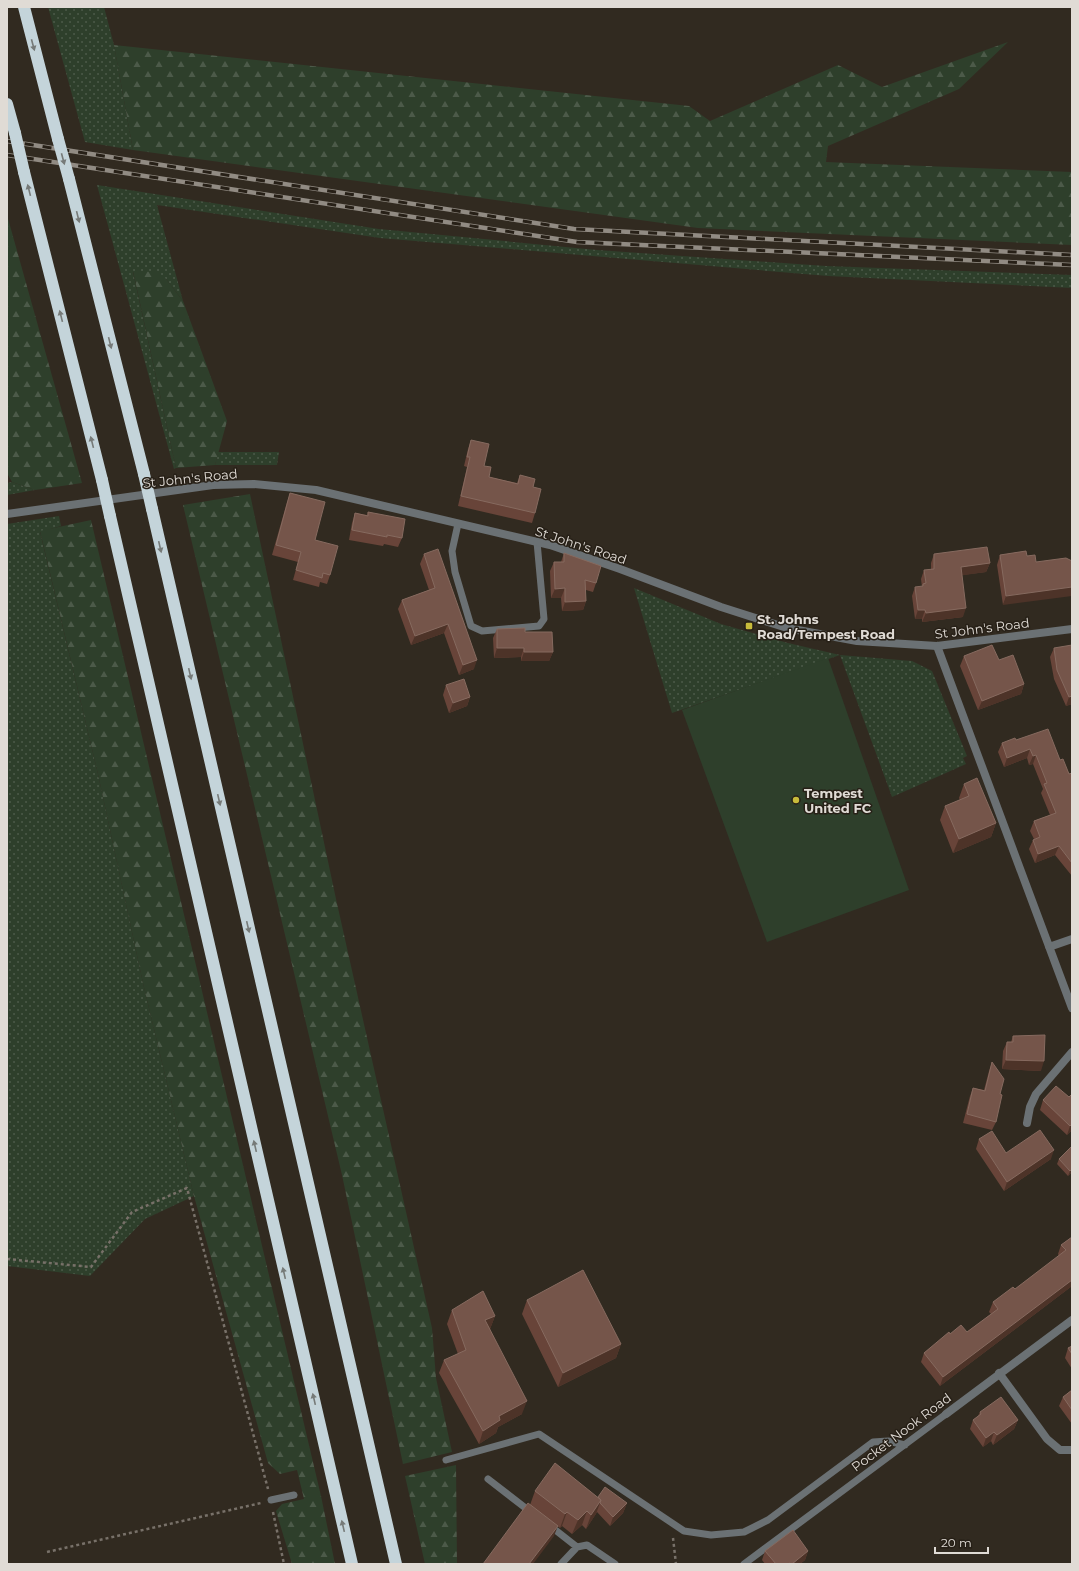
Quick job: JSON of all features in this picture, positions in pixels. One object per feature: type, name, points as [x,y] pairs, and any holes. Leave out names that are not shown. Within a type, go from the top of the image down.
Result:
[{"type":"highway","points":[[24,7],[144,474],[396,1564]]},
{"type":"highway","points":[[7,104],[102,480],[352,1564]]},
{"type":"street","name":"St John's Road","points":[[7,514],[213,485],[254,484],[316,490],[537,542],[620,569],[721,608],[787,628],[858,641],[937,646],[1072,629]]},
{"type":"street","points":[[937,646],[1072,1008]]},
{"type":"street","points":[[1049,947],[1072,939]]},
{"type":"street","points":[[1027,1123],[1030,1107],[1036,1094],[1072,1052]]},
{"type":"street","name":"Pocket Nook Road","points":[[946,1414],[999,1372],[1072,1320]]},
{"type":"street","points":[[999,1372],[1047,1439],[1060,1450],[1072,1450]]},
{"type":"lane","points":[[458,524],[452,551],[455,572],[471,626],[482,631],[539,626],[544,619],[537,542]]},
{"type":"lane","name":"Pocket Nook Road","points":[[744,1564],[946,1414]]},
{"type":"lane","points":[[446,1460],[539,1434],[684,1530],[711,1535],[744,1532],[768,1520],[873,1442],[888,1441],[905,1445]]},
{"type":"lane","points":[[488,1479],[577,1547]]},
{"type":"lane","points":[[271,1500],[294,1495]]},
{"type":"lane","points":[[561,1564],[577,1547],[588,1544],[615,1564]]},
{"type":"path","points":[[7,1258],[91,1267],[132,1212],[187,1188],[271,1500],[284,1564]]},
{"type":"path","points":[[48,1552],[271,1500]]},
{"type":"path","points":[[670,1521],[676,1564]]},
{"type":"green space","points":[[48,7],[104,7],[114,45],[133,150],[85,142]]},
{"type":"green space","points":[[1008,42],[959,89],[828,146],[826,162],[1072,172],[1072,245],[698,228],[133,150],[114,45],[689,106],[710,121],[838,65],[882,87]]},
{"type":"green space","points":[[97,185],[379,229],[597,250],[826,266],[1072,275],[1072,288],[828,276],[380,238],[157,205],[183,301],[166,279],[133,272],[176,468],[174,469]]},
{"type":"green space","points":[[7,215],[82,483],[35,490],[12,482],[7,473]]},
{"type":"green space","points":[[133,271],[156,272],[166,279],[183,301],[227,421],[215,465],[176,468]]},
{"type":"green space","points":[[218,452],[279,452],[277,465],[215,465]]},
{"type":"green space","points":[[12,482],[35,490],[7,495],[7,483]]},
{"type":"green space","points":[[250,494],[336,899],[432,1328],[436,1378],[452,1452],[403,1464],[342,1175],[183,505]]},
{"type":"green space","points":[[59,516],[61,526],[40,532],[98,774],[143,983],[194,1196],[145,1219],[90,1276],[7,1266],[7,524]]},
{"type":"green space","points":[[91,520],[321,1496],[335,1564],[292,1564],[276,1511],[282,1504],[304,1499],[297,1470],[280,1474],[268,1463],[194,1196],[143,983],[98,774],[40,531]]},
{"type":"green space","points":[[634,588],[721,624],[788,643],[840,655],[672,713]]},
{"type":"green space","points":[[840,655],[912,661],[932,671],[967,756],[963,758],[966,764],[892,797]]},
{"type":"green space","name":"Tempest United FC","points":[[828,658],[909,890],[767,942],[682,710]]},
{"type":"green space","points":[[456,1465],[457,1564],[425,1564],[405,1476]]},
{"type":"building","points":[[471,440],[489,444],[484,466],[491,467],[489,477],[518,484],[520,475],[535,479],[533,487],[541,489],[535,513],[461,496],[470,457],[467,457]]},
{"type":"building","points":[[290,493],[325,502],[315,540],[338,546],[330,575],[323,573],[322,578],[296,570],[301,552],[276,545]]},
{"type":"building","points":[[368,512],[405,519],[402,538],[387,535],[387,537],[352,530],[355,513],[368,516]]},
{"type":"building","points":[[987,547],[990,563],[961,567],[966,608],[926,613],[925,610],[918,610],[915,587],[923,586],[923,584],[926,583],[924,570],[934,569],[934,554]]},
{"type":"building","points":[[438,549],[477,660],[463,665],[448,624],[415,636],[402,600],[435,588],[424,554]]},
{"type":"building","points":[[1026,551],[1027,556],[1035,555],[1036,562],[1066,558],[1072,561],[1072,587],[1006,596],[1000,555]]},
{"type":"building","points":[[564,553],[601,566],[596,583],[585,580],[586,601],[565,602],[565,588],[555,589],[554,562],[564,562]]},
{"type":"building","points":[[525,628],[525,632],[552,632],[553,652],[524,652],[524,648],[497,648],[497,629]]},
{"type":"building","points":[[992,645],[999,660],[1013,655],[1024,684],[982,701],[964,656]]},
{"type":"building","points":[[1072,645],[1072,696],[1069,697],[1057,670],[1054,648]]},
{"type":"building","points":[[464,679],[470,697],[453,703],[446,685]]},
{"type":"building","points":[[1048,729],[1060,760],[1063,759],[1069,774],[1072,773],[1072,863],[1059,846],[1038,854],[1033,840],[1040,837],[1034,821],[1056,813],[1044,784],[1047,783],[1036,755],[1033,756],[1030,749],[1007,758],[1002,743],[1015,738],[1016,740]]},
{"type":"building","points":[[977,778],[996,823],[959,839],[945,806],[969,796],[964,784]]},
{"type":"building","points":[[1045,1035],[1044,1061],[1006,1060],[1007,1042],[1013,1042],[1013,1036]]},
{"type":"building","points":[[992,1062],[1004,1079],[996,1122],[967,1114],[973,1088],[985,1091]]},
{"type":"building","points":[[1056,1086],[1069,1097],[1072,1094],[1072,1124],[1070,1126],[1043,1100]]},
{"type":"building","points":[[1040,1130],[1054,1150],[1007,1182],[979,1139],[992,1131],[1006,1153]]},
{"type":"building","points":[[1072,1146],[1072,1169],[1070,1171],[1059,1159]]},
{"type":"building","points":[[1072,1237],[1072,1280],[943,1377],[924,1353],[949,1332],[950,1334],[961,1325],[967,1332],[998,1309],[993,1302],[1013,1287],[1015,1289],[1066,1250],[1061,1245]]},
{"type":"building","points":[[583,1270],[621,1344],[563,1373],[527,1300]]},
{"type":"building","points":[[483,1291],[495,1316],[485,1320],[527,1401],[499,1416],[500,1420],[483,1431],[444,1360],[466,1350],[452,1310]]},
{"type":"building","points":[[1072,1346],[1072,1354],[1068,1348]]},
{"type":"building","points":[[1072,1390],[1072,1410],[1063,1397]]},
{"type":"building","points":[[1001,1397],[1018,1420],[997,1435],[994,1432],[986,1438],[973,1420],[981,1414],[980,1412]]},
{"type":"building","points":[[555,1463],[601,1500],[591,1515],[587,1511],[578,1520],[567,1512],[565,1514],[535,1491]]},
{"type":"building","points":[[605,1487],[627,1503],[613,1517],[600,1503],[601,1500],[598,1497]]},
{"type":"building","points":[[528,1503],[558,1526],[529,1564],[483,1564]]},
{"type":"building","points":[[793,1530],[808,1551],[792,1564],[776,1564],[765,1551]]},
{"type":"railway","points":[[7,141],[574,229],[1072,255]]},
{"type":"railway","points":[[7,155],[577,242],[1072,265]]},
{"type":"place","name":"St. Johns Road/Tempest Road","points":[[749,626]]},
{"type":"place","name":"Tempest United FC","points":[[796,800]]}]
